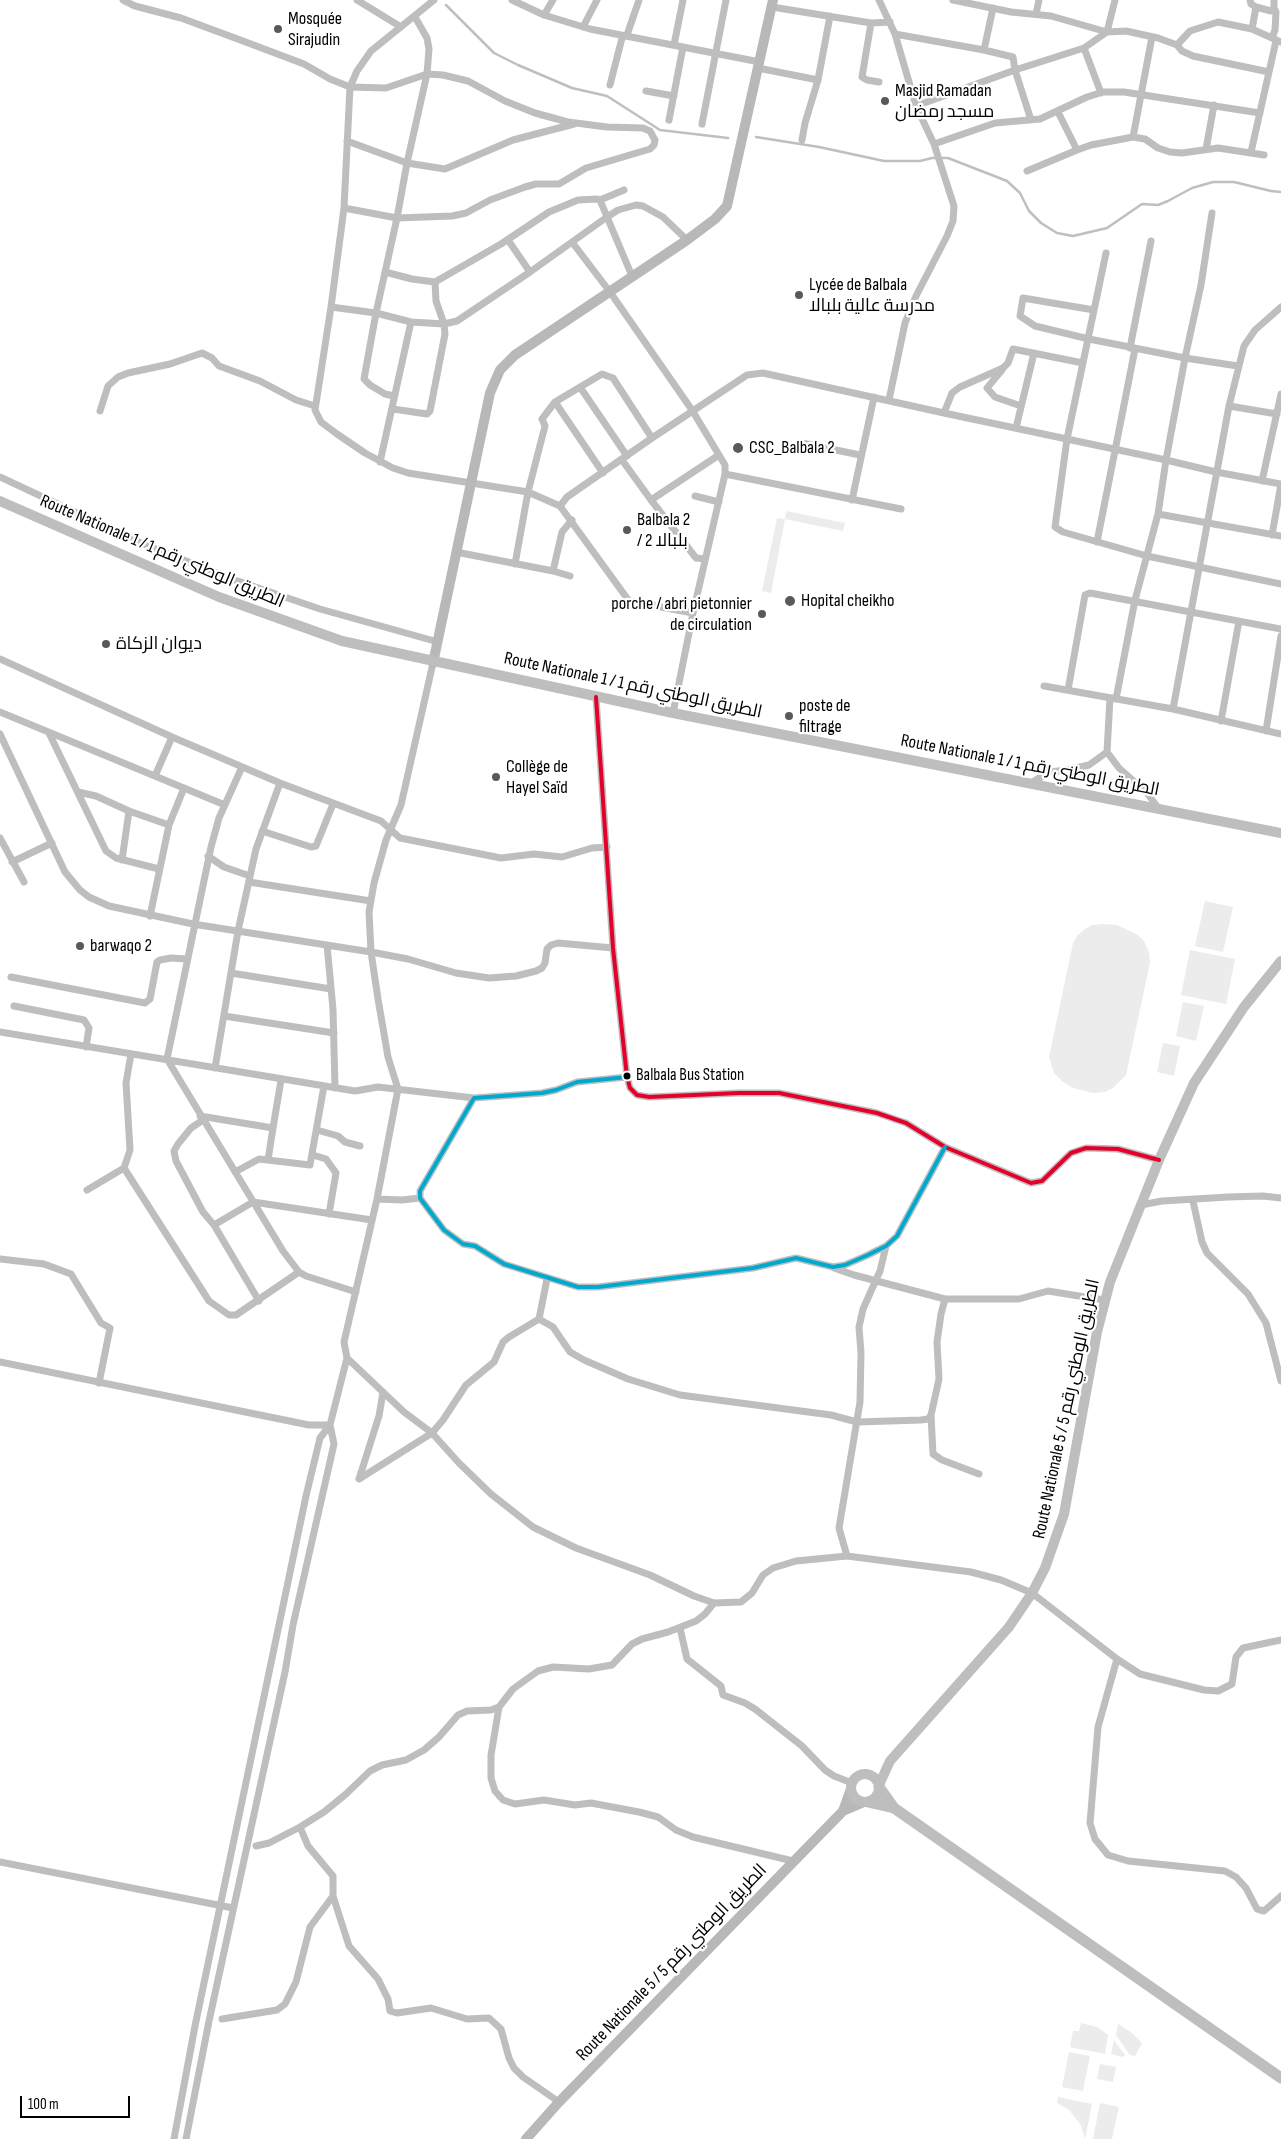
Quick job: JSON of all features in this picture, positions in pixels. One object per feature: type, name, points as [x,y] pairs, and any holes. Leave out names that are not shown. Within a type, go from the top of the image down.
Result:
[{"type":"highway","points":[[879,1786],[894,1808],[1281,2078]]},
{"type":"highway","points":[[866,1802],[894,1808]]},
{"type":"main road","points":[[433,662],[490,393],[500,370],[515,355],[687,240],[715,219],[727,206],[772,4]]},
{"type":"main road","name":"Route Nationale 1 / الطريق الوطني رقم 1","points":[[0,501],[219,598],[342,641],[673,713],[1281,833]]},
{"type":"main road","name":"Route Nationale 5 / الطريق الوطني رقم 5","points":[[890,1761],[996,1642],[1032,1593],[1051,1555],[1064,1514],[1104,1300],[1140,1205],[1183,1104],[1206,1063],[1256,992],[1281,961]]},
{"type":"main road","points":[[842,1811],[857,1777],[890,1761]]},
{"type":"main road","points":[[842,1811],[866,1802],[877,1795],[890,1761]]},
{"type":"main road","points":[[863,1774],[873,1776],[879,1786]]},
{"type":"main road","points":[[852,1786],[855,1798],[866,1802]]},
{"type":"main road","name":"Route Nationale 5 / الطريق الوطني رقم 5","points":[[526,2139],[559,2102],[842,1811]]},
{"type":"street","points":[[123,0],[135,6],[181,18],[304,64],[330,79],[350,87],[386,88],[427,74],[443,75],[468,81],[505,101],[535,113],[576,123],[607,127],[643,128],[653,134],[654,146],[650,149],[586,168],[559,184],[536,184],[525,187],[490,200],[466,213],[452,216],[397,218],[344,208]]},
{"type":"street","points":[[358,0],[401,27]]},
{"type":"street","points":[[512,0],[544,15],[583,27],[714,53],[818,80]]},
{"type":"street","points":[[544,15],[553,0]]},
{"type":"street","points":[[583,27],[597,0]]},
{"type":"street","points":[[610,85],[622,38],[627,35],[639,0]]},
{"type":"street","points":[[674,45],[683,0]]},
{"type":"street","points":[[702,124],[714,53],[726,0]]},
{"type":"street","points":[[958,0],[1011,12],[1069,20],[1107,32],[1126,31],[1152,36],[1177,45],[1182,51],[1194,56],[1269,72]]},
{"type":"street","points":[[1036,14],[1039,0]]},
{"type":"street","points":[[916,106],[1015,70],[1084,48],[1107,32],[1115,0]]},
{"type":"street","points":[[1250,0],[1250,4],[1271,11],[1274,4]]},
{"type":"street","points":[[889,1],[880,3],[895,34],[916,106],[934,144],[954,206],[953,221],[916,296],[906,323],[889,400]]},
{"type":"street","points":[[428,2],[415,17],[371,51],[364,60],[350,87],[344,208],[331,306],[314,406],[317,415],[321,422],[380,462],[408,473],[528,492],[560,506],[629,601],[693,613]]},
{"type":"street","points":[[772,4],[871,23],[890,22]]},
{"type":"street","points":[[1251,152],[1276,40],[1276,12],[1274,4]]},
{"type":"street","points":[[1252,29],[1256,7]]},
{"type":"street","points":[[984,50],[993,8]]},
{"type":"street","points":[[802,140],[804,123],[818,80],[830,16]]},
{"type":"street","points":[[394,396],[385,394],[364,379],[407,163],[427,74],[430,49],[427,38],[415,17]]},
{"type":"street","points":[[1177,45],[1190,31],[1218,22],[1252,29],[1276,40]]},
{"type":"street","points":[[871,23],[862,77],[866,80],[879,82]]},
{"type":"street","points":[[895,34],[1013,57],[1015,70],[1031,120]]},
{"type":"street","points":[[1133,137],[1152,36]]},
{"type":"street","points":[[669,120],[683,47]]},
{"type":"street","points":[[1084,48],[1100,93]]},
{"type":"street","points":[[646,91],[674,96]]},
{"type":"street","points":[[934,144],[995,123],[1040,119],[1100,93],[1116,91],[1260,113]]},
{"type":"street","points":[[1206,149],[1214,105]]},
{"type":"street","points":[[1058,112],[1077,150]]},
{"type":"street","points":[[347,141],[407,163],[446,169],[513,140],[576,123]]},
{"type":"street","points":[[1027,171],[1077,150],[1133,137],[1145,139],[1158,148],[1170,152],[1182,153],[1218,148],[1264,155]]},
{"type":"street","points":[[385,272],[412,279],[435,282],[449,276],[508,240],[549,212],[578,200],[600,200],[624,190]]},
{"type":"street","points":[[600,200],[632,276]]},
{"type":"street","points":[[331,306],[411,322],[444,324],[457,321],[607,217],[630,206],[643,206],[663,217],[687,240]]},
{"type":"street","points":[[1160,809],[1147,793],[1119,768],[1107,752],[1113,698],[1135,600],[1158,514],[1185,358],[1201,284],[1212,213]]},
{"type":"street","points":[[508,240],[530,272]]},
{"type":"street","points":[[1098,542],[1116,449],[1151,241]]},
{"type":"street","points":[[572,242],[610,292],[692,410],[725,465],[725,474],[693,613],[673,713]]},
{"type":"street","points":[[1106,253],[1067,439],[1055,527],[1063,532],[1147,556],[1281,584]]},
{"type":"street","points":[[393,409],[427,414],[430,411],[444,345],[444,324],[436,301],[435,282]]},
{"type":"street","points":[[1094,310],[1022,298],[1020,316],[1035,326],[1089,339],[1133,349],[1238,366]]},
{"type":"street","points":[[1173,709],[1216,472],[1238,366],[1244,346],[1255,330],[1281,307]]},
{"type":"street","points":[[380,462],[411,322]]},
{"type":"street","points":[[987,388],[1008,363],[1013,349],[1083,363]]},
{"type":"street","points":[[100,412],[108,386],[118,377],[170,364],[202,353],[212,358],[219,366],[260,381],[296,400],[314,406]]},
{"type":"street","points":[[1016,428],[1034,353]]},
{"type":"street","points":[[944,413],[952,393],[960,387],[1003,368]]},
{"type":"street","points":[[560,506],[567,497],[692,410],[747,375],[762,372],[1216,472],[1281,484],[1272,534]]},
{"type":"street","points":[[516,564],[528,492],[545,426],[542,419],[555,402],[602,374],[613,378],[652,438]]},
{"type":"street","points":[[972,382],[980,382],[986,385],[995,397],[1021,406]]},
{"type":"street","points":[[580,387],[650,500],[696,558],[706,559]]},
{"type":"street","points":[[1262,481],[1281,394]]},
{"type":"street","points":[[852,500],[860,455],[864,448],[874,397]]},
{"type":"street","points":[[555,402],[603,473]]},
{"type":"street","points":[[1229,406],[1279,410]]},
{"type":"street","points":[[802,443],[860,455]]},
{"type":"street","points":[[650,500],[719,455]]},
{"type":"street","points":[[725,474],[901,509]]},
{"type":"street","points":[[0,477],[143,544],[232,579],[320,609],[438,642]]},
{"type":"street","points":[[695,496],[719,502]]},
{"type":"street","points":[[1158,514],[1281,536]]},
{"type":"street","points":[[554,571],[562,532],[572,520]]},
{"type":"street","points":[[456,552],[554,571],[570,576]]},
{"type":"street","points":[[1068,690],[1085,595],[1090,592],[1281,629]]},
{"type":"street","points":[[1221,722],[1239,621]]},
{"type":"street","points":[[1266,731],[1281,636]]},
{"type":"street","points":[[0,659],[172,738],[280,783],[381,821],[400,838],[501,858],[534,854],[562,857],[592,848],[607,847]]},
{"type":"street","points":[[174,2139],[195,2026],[222,1906],[306,1496],[320,1438],[330,1425],[348,1358],[344,1342],[377,1198],[398,1089],[388,1057],[371,952],[369,912],[384,846],[401,805],[433,662]]},
{"type":"street","points":[[1044,686],[1173,709],[1221,722],[1281,734]]},
{"type":"street","points":[[596,697],[613,948],[627,1077],[630,1088],[636,1095],[648,1097],[779,1093],[877,1113],[906,1123],[945,1147],[1031,1183],[1042,1181],[1071,1153],[1086,1148],[1118,1149],[1158,1160]]},
{"type":"street","points":[[0,712],[225,805]]},
{"type":"street","points":[[49,733],[106,851],[122,860],[159,869]]},
{"type":"street","points":[[0,734],[66,872],[80,890],[89,897],[109,906],[193,924],[408,959],[456,973],[489,978],[516,976],[536,971],[544,963],[547,949],[551,945],[558,943],[613,948]]},
{"type":"street","points":[[155,776],[172,738]]},
{"type":"street","points":[[1031,783],[1049,772],[1089,765],[1107,752]]},
{"type":"street","points":[[242,767],[214,832],[193,924],[167,1059],[283,1251],[299,1272],[356,1292]]},
{"type":"street","points":[[215,1068],[238,931],[262,831],[280,783]]},
{"type":"street","points":[[150,916],[169,825],[184,788]]},
{"type":"street","points":[[78,792],[96,796],[129,811],[169,825]]},
{"type":"street","points":[[262,831],[311,847],[316,846],[333,804]]},
{"type":"street","points":[[122,860],[129,811]]},
{"type":"street","points":[[0,838],[24,882]]},
{"type":"street","points":[[12,862],[52,843]]},
{"type":"street","points":[[208,856],[224,867],[250,879],[371,901]]},
{"type":"street","points":[[327,946],[334,1033],[335,1088]]},
{"type":"street","points":[[11,977],[145,1003],[150,999],[157,962],[171,958],[186,959]]},
{"type":"street","points":[[231,973],[331,989]]},
{"type":"street","points":[[14,1006],[84,1020],[89,1028],[86,1047]]},
{"type":"street","points":[[224,1016],[334,1033]]},
{"type":"street","points":[[0,1032],[355,1091],[378,1088],[398,1089],[474,1098],[542,1093],[577,1082],[627,1077]]},
{"type":"street","points":[[87,1190],[124,1168],[130,1150],[126,1083],[131,1054]]},
{"type":"street","points":[[268,1160],[281,1080]]},
{"type":"street","points":[[235,1172],[259,1159],[310,1165],[324,1086]]},
{"type":"street","points":[[474,1098],[420,1191],[420,1198],[444,1230],[453,1238],[463,1244],[475,1246],[504,1264],[547,1279],[578,1287],[598,1287],[754,1268],[796,1258],[945,1299],[1019,1299],[1048,1291],[1104,1300]]},
{"type":"street","points":[[201,1118],[273,1128]]},
{"type":"street","points":[[201,1118],[174,1151],[176,1161],[203,1212],[214,1225],[259,1300]]},
{"type":"street","points":[[317,1130],[338,1136],[345,1142],[360,1146]]},
{"type":"street","points":[[833,1268],[845,1265],[886,1246],[902,1228],[945,1147]]},
{"type":"street","points":[[313,1155],[326,1159],[336,1173],[329,1214]]},
{"type":"street","points":[[124,1168],[209,1301],[229,1315],[236,1315],[299,1272]]},
{"type":"street","points":[[1140,1205],[1162,1201],[1228,1197],[1263,1196],[1281,1198]]},
{"type":"street","points":[[377,1198],[402,1200],[420,1198]]},
{"type":"street","points":[[1193,1200],[1202,1242],[1207,1253],[1248,1294],[1266,1324],[1281,1381]]},
{"type":"street","points":[[214,1225],[253,1202],[372,1220]]},
{"type":"street","points":[[846,1556],[839,1528],[853,1456],[860,1402],[861,1353],[858,1327],[862,1308],[877,1280],[886,1246]]},
{"type":"street","points":[[0,1258],[44,1264],[71,1274],[101,1324],[110,1328],[99,1383]]},
{"type":"street","points":[[383,1392],[379,1416],[359,1479],[432,1433],[444,1420],[466,1385],[494,1362],[503,1342],[509,1336],[539,1319],[547,1279]]},
{"type":"street","points":[[945,1299],[937,1342],[939,1379],[930,1415],[934,1454],[942,1460],[979,1474]]},
{"type":"street","points":[[539,1319],[553,1327],[570,1352],[628,1379],[680,1395],[832,1415],[857,1422],[921,1420],[928,1419],[930,1415]]},
{"type":"street","points":[[348,1358],[404,1412],[432,1433],[492,1494],[533,1527],[576,1548],[650,1575],[694,1596],[714,1603],[741,1602],[752,1593],[762,1574],[773,1568],[796,1561],[846,1556],[971,1572],[1001,1580],[1032,1593],[1117,1659],[1140,1674],[1204,1690],[1218,1691],[1232,1684],[1236,1657],[1240,1650],[1281,1640]]},
{"type":"street","points":[[0,1362],[308,1425],[330,1425]]},
{"type":"street","points":[[186,2139],[209,2021],[285,1672],[293,1624],[334,1444],[330,1425]]},
{"type":"street","points":[[714,1603],[701,1617],[680,1628],[642,1639],[632,1644],[612,1665],[588,1669],[553,1667],[538,1671],[513,1689],[499,1707],[491,1756],[491,1778],[495,1791],[503,1800],[515,1804],[544,1800],[575,1806],[591,1803],[639,1812],[658,1817],[676,1830],[693,1837],[793,1861]]},
{"type":"street","points":[[680,1628],[687,1658],[721,1686],[723,1695],[755,1709],[802,1746],[825,1770],[852,1786]]},
{"type":"street","points":[[1117,1659],[1098,1727],[1090,1823],[1098,1844],[1108,1855],[1128,1861],[1225,1871],[1236,1877],[1246,1888],[1257,1909],[1260,1910],[1264,1911],[1281,1896]]},
{"type":"street","points":[[256,1846],[269,1843],[300,1827],[346,1794],[370,1771],[382,1765],[406,1760],[424,1750],[439,1737],[458,1715],[467,1711],[491,1710],[499,1707]]},
{"type":"street","points":[[300,1827],[308,1846],[333,1876],[333,1896],[349,1946],[378,1979],[388,1999],[390,2010],[397,2013],[431,2008],[467,2019],[490,2018],[502,2029],[509,2058],[514,2068],[559,2102]]},
{"type":"street","points":[[0,1862],[234,1908]]},
{"type":"street","points":[[222,2019],[277,2010],[285,2004],[296,1982],[310,1927],[333,1896]]},
{"type":"shaded area","points":[[786,511],[845,523],[843,531],[785,519]]},
{"type":"shaded area","points":[[777,518],[785,519],[771,593],[762,591]]},
{"type":"shaded area","points":[[1205,901],[1233,907],[1223,952],[1195,946]]},
{"type":"shaded area","points":[[1092,925],[1117,925],[1138,935],[1144,941],[1149,952],[1150,963],[1126,1075],[1113,1088],[1105,1092],[1093,1093],[1073,1088],[1063,1082],[1054,1073],[1049,1057],[1073,943],[1085,929]]},
{"type":"shaded area","points":[[1190,950],[1235,959],[1226,1004],[1181,995]]},
{"type":"shaded area","points":[[1183,1002],[1204,1006],[1196,1041],[1176,1036]]},
{"type":"shaded area","points":[[1163,1043],[1180,1046],[1174,1076],[1157,1072]]},
{"type":"shaded area","points":[[1081,2023],[1097,2027],[1108,2035],[1105,2054],[1070,2047],[1073,2031],[1079,2031]]},
{"type":"shaded area","points":[[1118,2024],[1131,2032],[1142,2043],[1135,2056],[1130,2055],[1116,2035]]},
{"type":"shaded area","points":[[1114,2040],[1125,2055],[1123,2057],[1111,2054]]},
{"type":"shaded area","points":[[1069,2052],[1090,2056],[1083,2091],[1062,2087]]},
{"type":"shaded area","points":[[1100,2064],[1116,2067],[1113,2082],[1097,2079]]},
{"type":"shaded area","points":[[1058,2097],[1092,2104],[1085,2139],[1081,2125],[1069,2110],[1057,2103]]},
{"type":"shaded area","points":[[1100,2103],[1119,2107],[1112,2139],[1093,2139]]},
{"type":"waterway","points":[[446,5],[494,53],[518,65],[572,88],[607,96],[660,130],[728,138]]},
{"type":"waterway","points":[[756,137],[819,147],[884,161],[920,161],[932,158],[948,158],[1007,181],[1020,193],[1029,211],[1041,223],[1057,233],[1073,236],[1107,228],[1142,204],[1158,205],[1192,188],[1213,182],[1234,182],[1281,192]]},
{"type":"transit line","points":[[596,697],[613,948],[627,1077],[630,1088],[637,1095],[649,1097],[779,1093],[877,1113],[906,1123],[945,1147],[1031,1183],[1042,1181],[1071,1153],[1086,1148],[1118,1149],[1159,1160]]},
{"type":"transit line","points":[[627,1077],[577,1082],[542,1093],[474,1098],[420,1191],[420,1198],[444,1230],[463,1244],[475,1246],[504,1264],[578,1287],[598,1287],[753,1268],[796,1258],[833,1267],[845,1265],[868,1255],[886,1246],[897,1236],[945,1147]]},
{"type":"place","name":"Mosquée Sirajudin","points":[[278,29]]},
{"type":"place","name":"Masjid Ramadan مسجد رمضان","points":[[885,101]]},
{"type":"place","name":"Lycée de Balbala مدرسة عالية بلبالا","points":[[799,295]]},
{"type":"place","name":"CSC_Balbala 2","points":[[738,448]]},
{"type":"place","name":"Balbala 2 / بلبالا 2","points":[[627,530]]},
{"type":"place","name":"Hopital cheikho","points":[[790,601]]},
{"type":"place","name":"porche / abri pietonnier de circulation","points":[[762,614]]},
{"type":"place","name":"ديوان الزكاة","points":[[106,644]]},
{"type":"place","name":"poste de filtrage","points":[[789,716]]},
{"type":"place","name":"Collège de Hayel Saïd","points":[[496,777]]},
{"type":"place","name":"barwaqo 2","points":[[80,946]]},
{"type":"place","name":"Balbala Bus Station","points":[[627,1076]]}]
